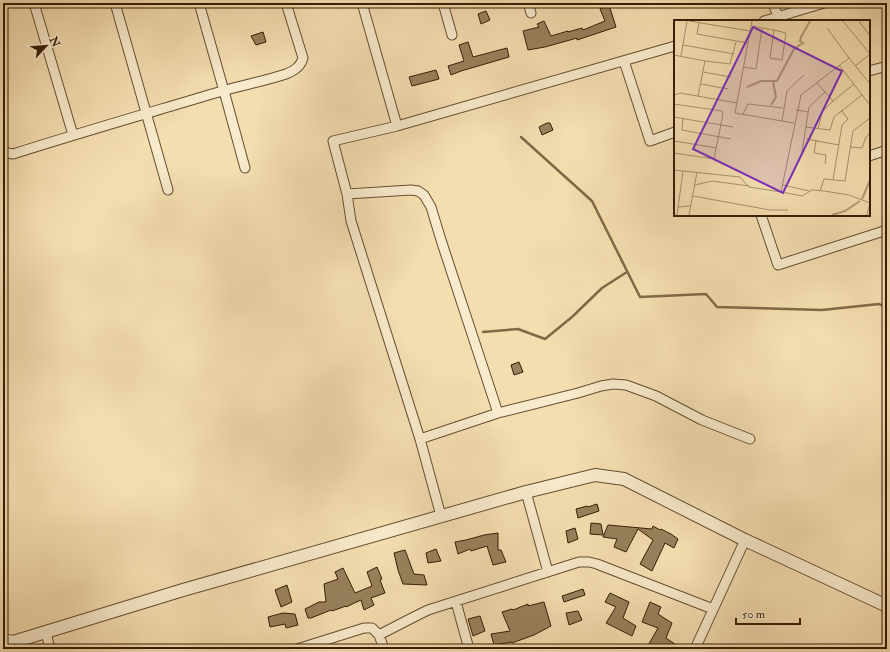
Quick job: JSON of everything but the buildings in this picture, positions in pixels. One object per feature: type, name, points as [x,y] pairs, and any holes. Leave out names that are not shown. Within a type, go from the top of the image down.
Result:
[{"type":"street","points":[[34,3],[73,135]]},
{"type":"street","points":[[115,3],[168,190]]},
{"type":"street","points":[[199,3],[245,168]]},
{"type":"street","points":[[3,152],[13,154],[224,90],[288,74],[300,66],[303,58],[286,3]]},
{"type":"street","points":[[362,3],[397,126]]},
{"type":"street","points":[[443,3],[452,36]]},
{"type":"street","points":[[528,3],[531,13]]},
{"type":"street","points":[[773,3],[778,17]]},
{"type":"street","points":[[768,20],[824,3]]},
{"type":"street","points":[[441,516],[420,440],[351,221],[348,194],[333,141],[397,126],[674,46]]},
{"type":"street","points":[[624,61],[650,141],[674,132]]},
{"type":"street","points":[[870,71],[887,66]]},
{"type":"street","points":[[870,156],[887,150]]},
{"type":"street","points":[[348,194],[411,190],[418,191],[424,195],[432,207],[441,240],[498,413]]},
{"type":"street","points":[[761,216],[778,265],[887,230]]},
{"type":"street","points":[[420,440],[498,413],[613,384],[626,385],[656,396],[702,420],[750,438]]},
{"type":"street","points":[[3,640],[13,642],[183,590],[526,492],[595,475],[624,480],[745,540],[887,606]]},
{"type":"street","points":[[526,492],[548,572]]},
{"type":"street","points":[[695,649],[745,540]]},
{"type":"street","points":[[379,635],[428,610],[579,562],[598,564],[713,609]]},
{"type":"street","points":[[456,602],[469,649]]},
{"type":"street","points":[[297,649],[364,628],[372,628],[379,635],[384,649]]},
{"type":"street","points":[[46,632],[50,649]]},
{"type":"waterway","points":[[521,137],[592,201],[640,297],[706,294],[717,307],[822,310],[879,304],[887,308]]},
{"type":"waterway","points":[[483,332],[518,329],[545,339],[572,317],[602,288],[627,272]]}]
